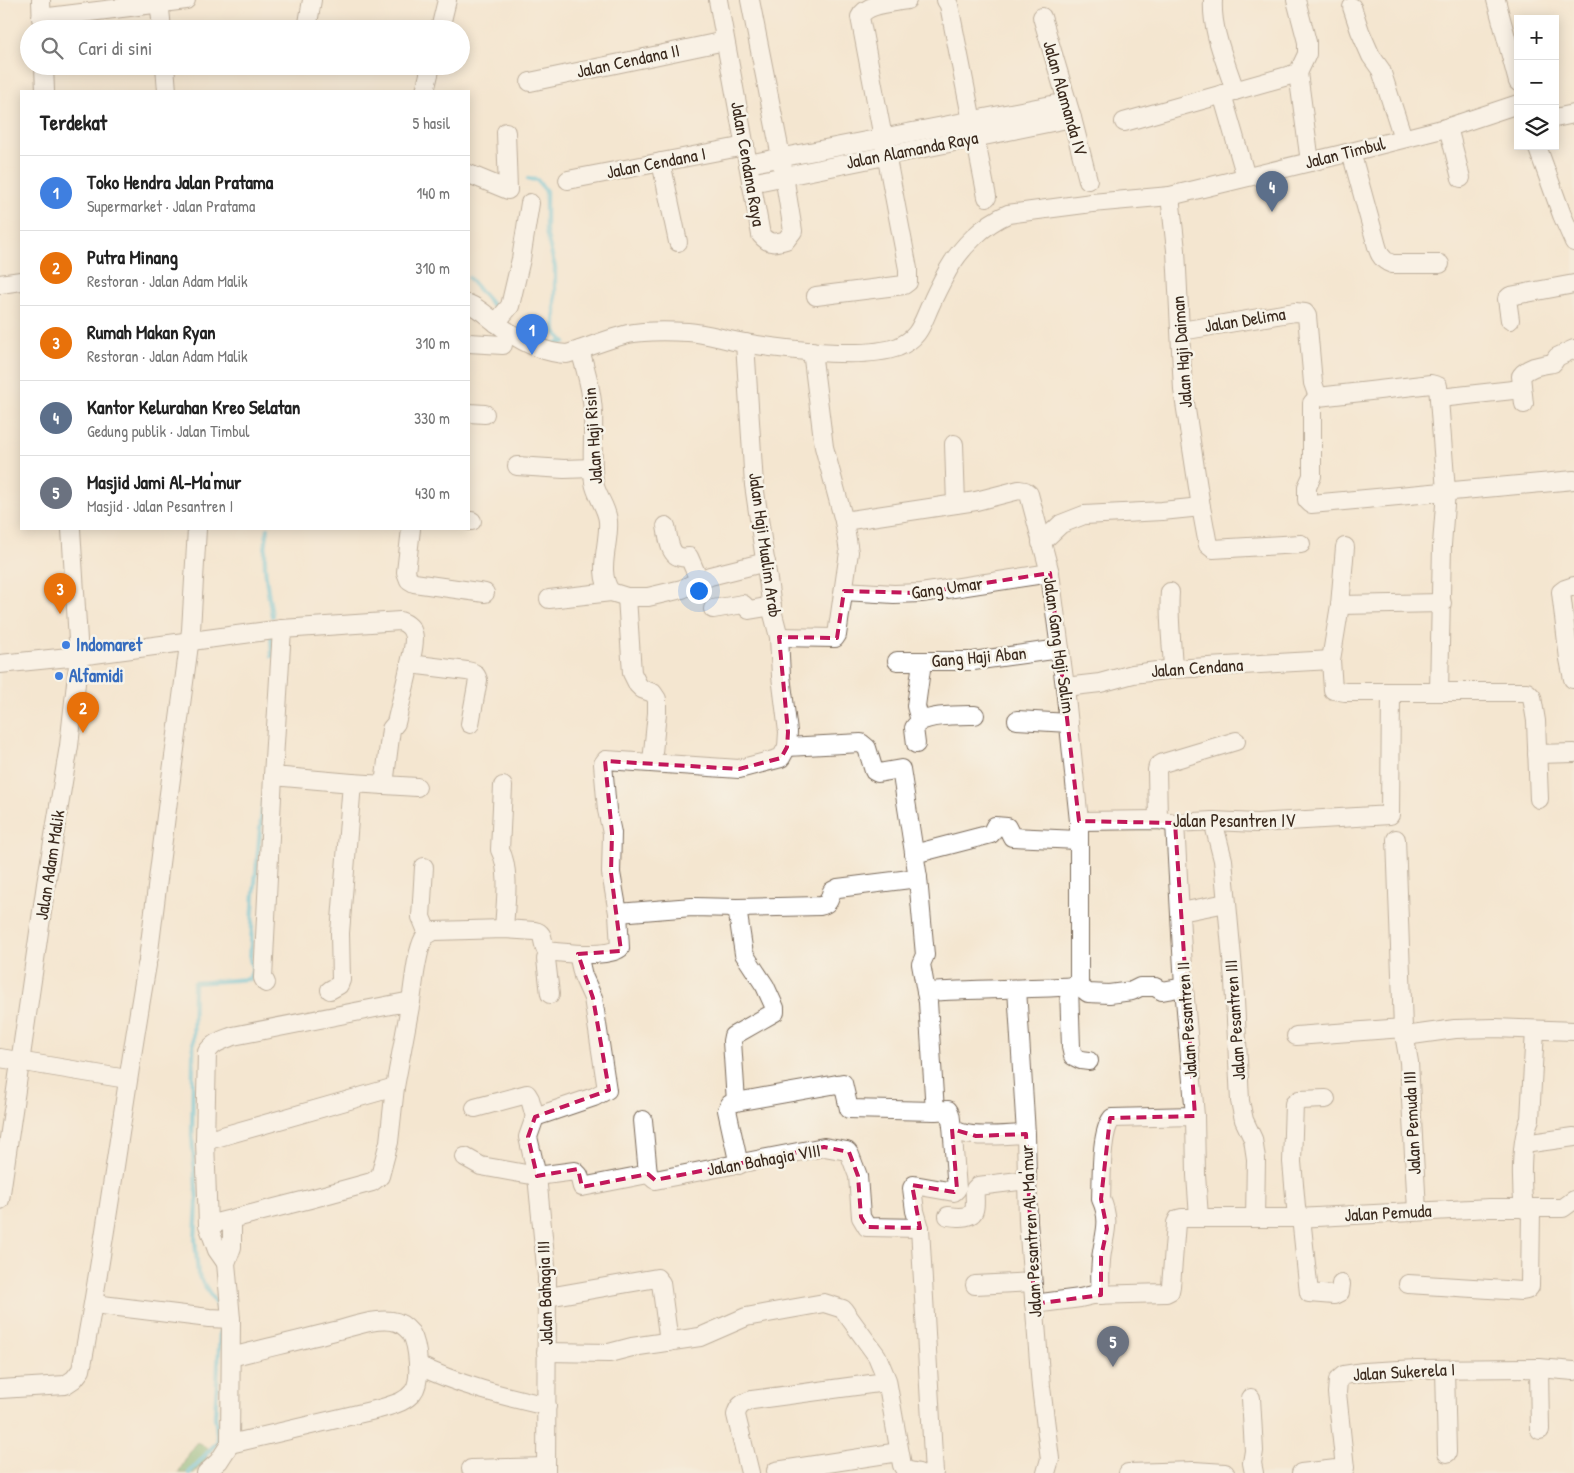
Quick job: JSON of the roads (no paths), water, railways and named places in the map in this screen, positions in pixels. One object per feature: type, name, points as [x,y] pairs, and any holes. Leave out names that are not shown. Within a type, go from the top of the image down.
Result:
[{"type":"street","points":[[41,0],[42,20]]},
{"type":"street","points":[[59,20],[159,2],[186,0]]},
{"type":"street","points":[[309,20],[312,0]]},
{"type":"street","points":[[442,20],[447,0]]},
{"type":"street","name":"Jalan Cendana Raya","points":[[718,0],[761,235],[772,243],[786,240],[793,231],[785,176],[750,0]]},
{"type":"street","points":[[816,296],[904,285],[908,282],[909,276],[860,17],[862,12],[868,8],[907,0]]},
{"type":"street","points":[[946,0],[949,5],[988,197]]},
{"type":"street","points":[[1213,0],[1215,22],[1246,176]]},
{"type":"street","points":[[1296,0],[1307,42],[1307,54],[1298,72],[1310,162]]},
{"type":"street","points":[[1496,0],[1514,67]]},
{"type":"street","points":[[159,2],[161,20]]},
{"type":"street","points":[[1352,7],[1371,56],[1381,70],[1403,138]]},
{"type":"street","name":"Jalan Alamanda IV","points":[[1042,16],[1088,180]]},
{"type":"street","name":"Jalan Cendana II","points":[[530,82],[726,41]]},
{"type":"street","points":[[1124,122],[1298,72]]},
{"type":"street","points":[[44,75],[45,90]]},
{"type":"street","points":[[166,75],[167,90]]},
{"type":"street","points":[[425,90],[429,75]]},
{"type":"street","name":"Jalan Timbul","points":[[470,304],[476,306],[496,323],[535,347],[557,354],[566,354],[629,334],[656,331],[690,332],[744,343],[812,351],[867,353],[885,351],[900,346],[913,338],[921,328],[930,304],[958,255],[992,222],[1008,214],[1092,203],[1170,196],[1448,127],[1515,105]]},
{"type":"street","name":"Jalan Alamanda Raya","points":[[751,183],[886,155],[974,129],[1069,110]]},
{"type":"street","points":[[1559,117],[1574,114]]},
{"type":"street","points":[[1448,127],[1461,178]]},
{"type":"street","name":"Jalan Alamanda Raya","points":[[748,164],[883,138],[974,129]]},
{"type":"street","points":[[470,174],[508,190],[506,132]]},
{"type":"street","name":"Jalan Cendana I","points":[[568,180],[745,146]]},
{"type":"street","points":[[1538,150],[1574,242]]},
{"type":"street","points":[[1351,152],[1374,239],[1385,261],[1392,264],[1440,264]]},
{"type":"street","points":[[661,162],[678,242]]},
{"type":"street","name":"Jalan Haji Daiman","points":[[1170,196],[1181,331],[1184,398],[1207,542],[1213,549],[1302,544]]},
{"type":"street","points":[[496,323],[510,306],[521,260],[530,202]]},
{"type":"street","points":[[0,284],[20,281]]},
{"type":"street","points":[[1510,320],[1507,298],[1510,296],[1574,284]]},
{"type":"street","name":"Jalan Delima","points":[[1181,331],[1302,312],[1307,316],[1313,383],[1318,397]]},
{"type":"street","points":[[470,343],[503,345]]},
{"type":"street","name":"Jalan Haji Mualim Arab","points":[[744,343],[754,485],[772,606],[780,637],[781,676],[788,732],[787,747]]},
{"type":"street","points":[[1440,398],[1523,397],[1521,376],[1525,371],[1530,368],[1553,363],[1557,357],[1574,349]]},
{"type":"street","name":"Jalan Haji Risin","points":[[580,350],[590,384],[592,402],[593,468],[598,497],[607,516],[608,542],[604,568],[607,584],[619,594],[632,673],[638,685],[653,693],[657,699],[652,762]]},
{"type":"street","points":[[780,637],[835,638],[849,552],[844,521],[824,447],[812,351]]},
{"type":"street","points":[[1439,692],[1442,545],[1446,491],[1438,386],[1431,384],[1318,397],[1312,403],[1312,476],[1307,487],[1307,500],[1311,504],[1446,491],[1574,480]]},
{"type":"street","points":[[954,444],[956,504]]},
{"type":"street","points":[[517,466],[564,469],[593,468]]},
{"type":"street","name":"Jalan Gang Haji Salim","points":[[844,521],[956,504],[1019,490],[1025,490],[1029,494],[1050,573],[1065,687],[1079,821],[1071,1047],[1073,1056],[1089,1061]]},
{"type":"street","points":[[1041,544],[1061,524],[1084,515],[1162,511],[1201,506]]},
{"type":"street","points":[[666,526],[671,549],[674,554],[681,557],[689,557],[699,580]]},
{"type":"street","name":"Jalan Adam Malik","points":[[0,1200],[46,884],[69,746],[79,656],[71,530]]},
{"type":"street","points":[[0,1389],[65,1385],[74,1379],[80,1370],[94,1304],[127,1079],[148,962],[190,641],[197,530]]},
{"type":"street","points":[[411,530],[406,572],[409,580],[414,583],[485,593]]},
{"type":"street","points":[[1345,547],[1340,605],[1331,660],[1333,690],[1527,692],[1532,697],[1533,705],[1539,799]]},
{"type":"street","points":[[549,599],[619,594],[648,597],[682,589],[699,580],[766,562]]},
{"type":"street","name":"Gang Umar","points":[[844,591],[894,594],[922,593],[1050,573]]},
{"type":"street","points":[[1573,679],[1560,592],[1565,588],[1574,586]]},
{"type":"street","points":[[1170,592],[1168,610],[1171,627],[1173,669]]},
{"type":"street","points":[[1340,605],[1442,603]]},
{"type":"street","points":[[713,609],[743,604],[749,610],[772,606]]},
{"type":"street","points":[[0,664],[79,656],[282,629],[400,621],[410,625],[414,637],[410,664],[396,724],[391,729],[384,785]]},
{"type":"street","points":[[266,983],[263,978],[264,940],[282,629]]},
{"type":"street","name":"Gang Haji Aban","points":[[897,661],[973,661],[1060,649]]},
{"type":"street","name":"Jalan Cendana","points":[[1065,687],[1100,683],[1133,674],[1173,669],[1331,660]]},
{"type":"street","points":[[920,721],[916,706],[922,662]]},
{"type":"street","points":[[410,664],[467,671],[477,675],[478,680],[470,724]]},
{"type":"street","name":"Jalan Pesantren IV","points":[[1079,821],[1158,820],[1175,823],[1214,821],[1257,823],[1390,815],[1391,692]]},
{"type":"street","points":[[916,744],[914,728],[920,721],[941,716],[975,715]]},
{"type":"street","points":[[1017,720],[1069,723]]},
{"type":"street","points":[[1158,820],[1158,766],[1236,741]]},
{"type":"street","points":[[208,1225],[372,1182],[380,1176],[388,1142],[395,1087],[417,961],[424,938],[428,934],[434,931],[504,929],[539,932],[542,935],[545,951],[578,954],[614,952],[620,948],[618,913],[611,873],[612,833],[607,810],[604,764],[604,761],[609,759],[740,769],[780,758],[787,747],[861,743],[866,748],[874,771],[883,772],[901,769],[918,878],[925,955],[921,964],[927,997],[935,1111]]},
{"type":"street","points":[[1537,754],[1574,753]]},
{"type":"street","points":[[274,776],[417,787]]},
{"type":"street","points":[[330,990],[339,985],[341,980],[340,933],[352,783]]},
{"type":"street","points":[[503,786],[500,850],[504,857],[506,877],[504,929]]},
{"type":"street","name":"Jalan Pesantren III","points":[[1214,821],[1222,860],[1234,980],[1240,1101],[1244,1120],[1253,1139],[1256,1159],[1255,1218]]},
{"type":"street","name":"Jalan Pesantren II","points":[[1175,823],[1182,912],[1184,987],[1195,1116],[1199,1217]]},
{"type":"street","points":[[914,854],[991,834],[995,826],[1008,827],[1012,838],[1078,840]]},
{"type":"street","name":"Jalan Pemuda III","points":[[1396,838],[1404,1032],[1409,1062],[1417,1211]]},
{"type":"street","points":[[424,867],[421,916],[428,934]]},
{"type":"street","points":[[618,913],[692,907],[820,906],[826,904],[830,900],[832,891],[838,888],[918,878]]},
{"type":"street","points":[[1182,912],[1226,903]]},
{"type":"street","points":[[736,1102],[733,1036],[775,1012],[765,986],[744,954],[738,908]]},
{"type":"street","points":[[550,994],[546,959],[553,952]]},
{"type":"street","points":[[474,1108],[527,1094],[535,1117],[594,1096],[608,1088],[593,998],[582,976],[578,954]]},
{"type":"street","points":[[927,997],[993,988],[1016,989],[1074,986],[1088,992],[1109,994],[1132,991],[1140,987],[1155,987],[1162,990],[1184,987]]},
{"type":"street","name":"Jalan Pesantren Al Ma'mur","points":[[1016,989],[1026,1134],[1026,1180],[1032,1282],[1041,1387],[1050,1459],[1046,1473]]},
{"type":"street","points":[[226,1263],[217,1250],[208,1225],[205,1141],[207,1052],[216,1042],[233,1036],[411,1001]]},
{"type":"street","points":[[1296,1036],[1456,1029],[1574,1031]]},
{"type":"street","points":[[1408,1284],[1522,1291],[1527,1290],[1530,1286],[1524,1144],[1525,1131],[1530,1119],[1534,1030]]},
{"type":"street","points":[[0,1058],[127,1079]]},
{"type":"street","points":[[738,1165],[727,1110],[730,1104],[736,1102],[842,1083],[849,1109],[948,1110],[950,1113],[957,1189],[954,1192],[914,1186],[912,1188],[915,1211],[920,1228],[934,1473]]},
{"type":"street","points":[[205,1141],[395,1087]]},
{"type":"street","points":[[1326,1099],[1299,1100],[1294,1104],[1292,1162],[1308,1292],[1310,1295],[1334,1295],[1340,1292],[1341,1284]]},
{"type":"street","points":[[1034,1304],[1101,1295],[1101,1257],[1107,1229],[1104,1206],[1101,1199],[1105,1136],[1112,1118],[1195,1116]]},
{"type":"street","name":"Jalan Bahagia III","points":[[535,1117],[528,1137],[537,1176],[548,1297],[546,1470]]},
{"type":"street","points":[[643,1120],[648,1174]]},
{"type":"street","points":[[952,1125],[957,1130],[976,1136],[1026,1134]]},
{"type":"street","points":[[1524,1144],[1574,1138]]},
{"type":"street","name":"Jalan Bahagia VIII","points":[[537,1176],[575,1171],[579,1175],[582,1187],[648,1174],[655,1180],[824,1147],[847,1151],[850,1155],[858,1176],[861,1217],[867,1227],[920,1228]]},
{"type":"street","points":[[464,1157],[481,1166],[537,1176]]},
{"type":"street","points":[[948,1216],[960,1217],[972,1213],[974,1210],[975,1189],[978,1186],[1026,1180]]},
{"type":"street","name":"Jalan Pemuda","points":[[1101,1295],[1157,1294],[1170,1291],[1176,1223],[1178,1219],[1182,1218],[1299,1217],[1490,1208],[1564,1208],[1574,1200]]},
{"type":"street","points":[[206,1473],[219,1461],[230,1444],[231,1319],[226,1263],[232,1247],[232,1219]]},
{"type":"street","points":[[548,1297],[657,1278],[661,1283],[669,1342]]},
{"type":"street","points":[[975,1285],[1032,1282]]},
{"type":"street","points":[[546,1352],[609,1353],[632,1347],[700,1337],[746,1317],[824,1303],[843,1309],[854,1321],[877,1356],[887,1380],[899,1452],[905,1470],[919,1473]]},
{"type":"street","points":[[94,1304],[231,1319]]},
{"type":"street","points":[[230,1444],[397,1404],[408,1398],[414,1391],[418,1380],[416,1347],[411,1334],[403,1325],[392,1321],[362,1324],[231,1357]]},
{"type":"street","points":[[418,1364],[437,1375],[461,1383],[515,1399],[547,1406]]},
{"type":"street","points":[[1539,1368],[1540,1430]]},
{"type":"street","name":"Jalan Sukerela I","points":[[1301,1473],[1346,1470],[1337,1393],[1338,1380],[1344,1375],[1362,1372],[1445,1369],[1539,1368],[1574,1372]]},
{"type":"street","points":[[1445,1369],[1447,1453]]},
{"type":"street","points":[[750,1473],[736,1415],[737,1409],[742,1403],[752,1400],[878,1383]]},
{"type":"street","points":[[1251,1398],[1254,1451],[1252,1463],[1254,1473]]},
{"type":"street","points":[[776,1471],[899,1452]]},
{"type":"street","points":[[471,1469],[546,1470]]},
{"type":"street","points":[[1128,1473],[1194,1471],[1223,1473]]},
{"type":"waterway","points":[[528,179],[537,180],[546,191],[546,232],[555,267],[555,332],[565,342],[551,344]]},
{"type":"waterway","points":[[470,279],[494,307]]},
{"type":"waterway","points":[[268,530],[265,562],[272,616]]},
{"type":"waterway","points":[[271,635],[272,656]]},
{"type":"waterway","points":[[217,1306],[198,1274],[195,1239],[197,1201],[192,1136],[194,983],[249,979],[253,970],[250,959],[263,799]]},
{"type":"waterway","points":[[189,1473],[218,1441],[215,1416],[220,1332]]},
{"type":"place","name":"Kantor Kelurahan Kreo Selatan","points":[[1272,212]]},
{"type":"place","name":"Toko Hendra Jalan Pratama","points":[[532,355]]},
{"type":"place","name":"Rumah Makan Ryan","points":[[60,614]]},
{"type":"place","name":"Indomaret","points":[[66,645]]},
{"type":"place","name":"Alfamidi","points":[[59,676]]},
{"type":"place","name":"Putra Minang","points":[[83,733]]},
{"type":"place","name":"Masjid Jami Al-Ma'mur","points":[[1113,1367]]}]
